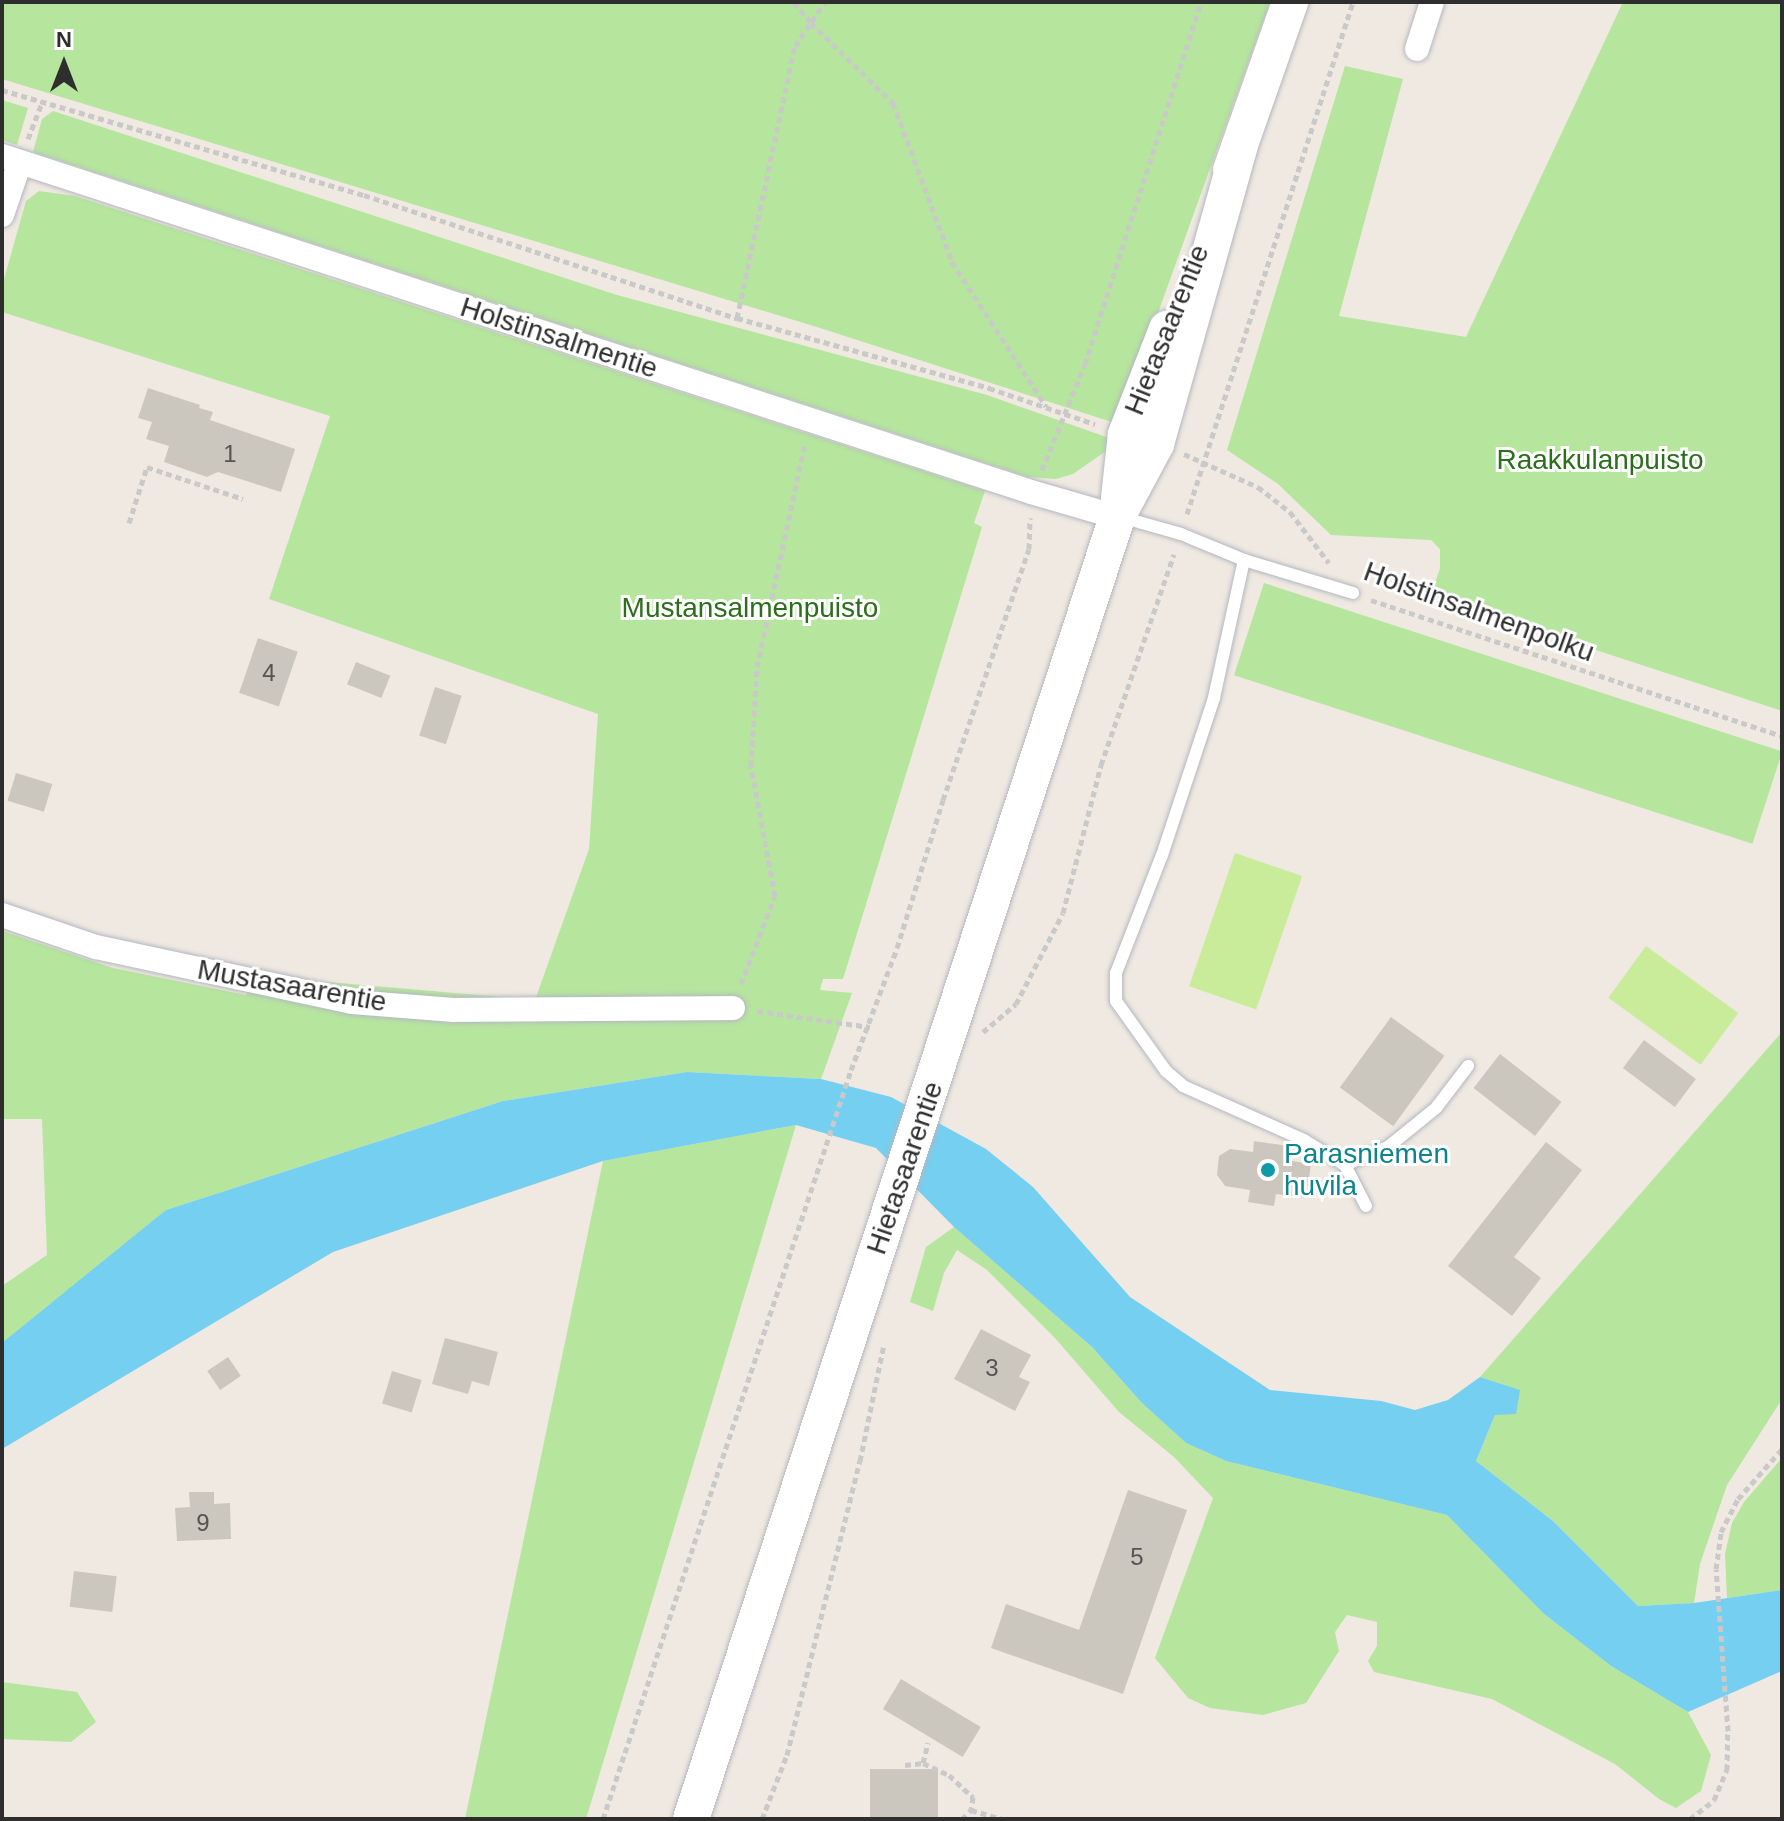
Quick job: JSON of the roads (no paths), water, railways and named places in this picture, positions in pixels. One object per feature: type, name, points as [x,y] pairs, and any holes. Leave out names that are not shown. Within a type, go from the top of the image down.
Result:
[{"type":"street","name":"Hietasaarentie","points":[[691,1819],[1117,517],[1156,444],[1239,148],[1290,2]]},
{"type":"street","points":[[1417,49],[1432,2]]},
{"type":"street","points":[[2,215],[11,159]]},
{"type":"street","name":"Holstinsalmentie","points":[[11,159],[1031,492],[1117,517]]},
{"type":"street","name":"Mustasaarentie","points":[[2,915],[96,947],[352,1002],[454,1010],[733,1008]]},
{"type":"lane","points":[[1117,517],[1181,534],[1244,560],[1353,593]]},
{"type":"lane","points":[[1244,560],[1214,698],[1162,855],[1116,973],[1116,1001],[1166,1071],[1183,1086],[1304,1140],[1345,1165],[1366,1206]]},
{"type":"lane","points":[[1345,1165],[1388,1147],[1436,1108],[1468,1066]]},
{"type":"water","points":[[687,1072],[821,1079],[891,1097],[986,1149],[1033,1187],[1130,1297],[1270,1390],[1381,1401],[1415,1410],[1448,1400],[1480,1377],[1520,1390],[1516,1414],[1495,1415],[1476,1461],[1553,1521],[1638,1606],[1694,1603],[1782,1590],[1782,1671],[1688,1712],[1611,1666],[1543,1613],[1447,1515],[1226,1461],[1186,1443],[1142,1403],[1092,1347],[954,1227],[876,1148],[796,1125],[603,1161],[333,1252],[2,1449],[2,1343],[166,1210],[503,1101]]},
{"type":"place","name":"Parasniemen huvila","points":[[1268,1170]]},
{"type":"park label","name":"Raakkulanpuisto","points":[[1600,460]]},
{"type":"park label","name":"Mustansalmenpuisto","points":[[750,608]]}]
